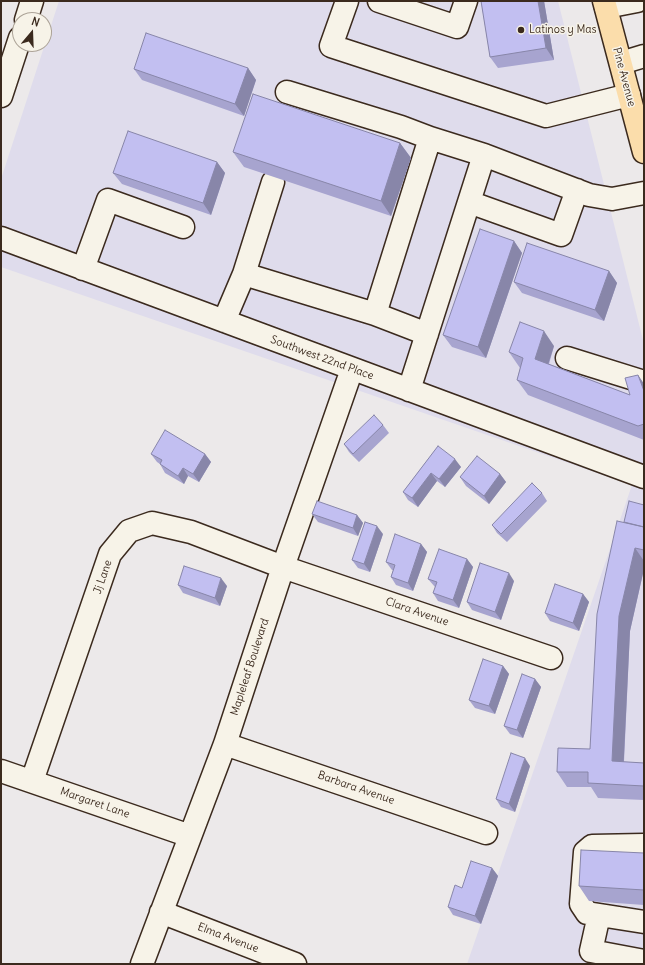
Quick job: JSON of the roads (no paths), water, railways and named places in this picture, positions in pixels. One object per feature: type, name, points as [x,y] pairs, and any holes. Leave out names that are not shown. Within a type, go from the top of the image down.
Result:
[{"type":"highway","name":"Pine Avenue","points":[[605,4],[644,152]]},
{"type":"street","points":[[29,12],[32,1]]},
{"type":"street","points":[[347,1],[331,46],[546,116],[629,95]]},
{"type":"street","points":[[379,1],[457,27],[466,1]]},
{"type":"street","points":[[605,4],[637,1]]},
{"type":"street","points":[[1,96],[15,52]]},
{"type":"street","points":[[621,63],[644,56]]},
{"type":"street","points":[[287,92],[401,127],[484,155],[577,190],[612,199],[644,193]]},
{"type":"street","points":[[375,314],[430,138]]},
{"type":"street","points":[[409,390],[484,155]]},
{"type":"street","points":[[224,321],[244,274],[273,182]]},
{"type":"street","points":[[469,202],[561,234],[577,190]]},
{"type":"street","points":[[84,269],[108,200],[183,227]]},
{"type":"street","name":"Southwest 22nd Place","points":[[1,238],[644,477]]},
{"type":"street","points":[[244,274],[375,314],[427,334]]},
{"type":"street","points":[[567,358],[644,382]]},
{"type":"street","name":"Mapleleaf Boulevard","points":[[142,964],[225,744],[283,567],[352,369]]},
{"type":"street","name":"Jj Lane","points":[[32,781],[110,554],[129,531],[152,523],[191,532],[283,567]]},
{"type":"street","name":"Clara Avenue","points":[[283,567],[552,658]]},
{"type":"street","name":"Barbara Avenue","points":[[225,744],[486,833]]},
{"type":"street","name":"Margaret Lane","points":[[1,771],[190,836]]},
{"type":"street","points":[[644,845],[592,846],[585,852],[581,904],[587,913],[644,922]]},
{"type":"street","name":"Elma Avenue","points":[[161,912],[295,964]]},
{"type":"street","points":[[599,915],[591,951],[644,961]]},
{"type":"place","name":"Latinos y Mas","points":[[521,30]]}]
